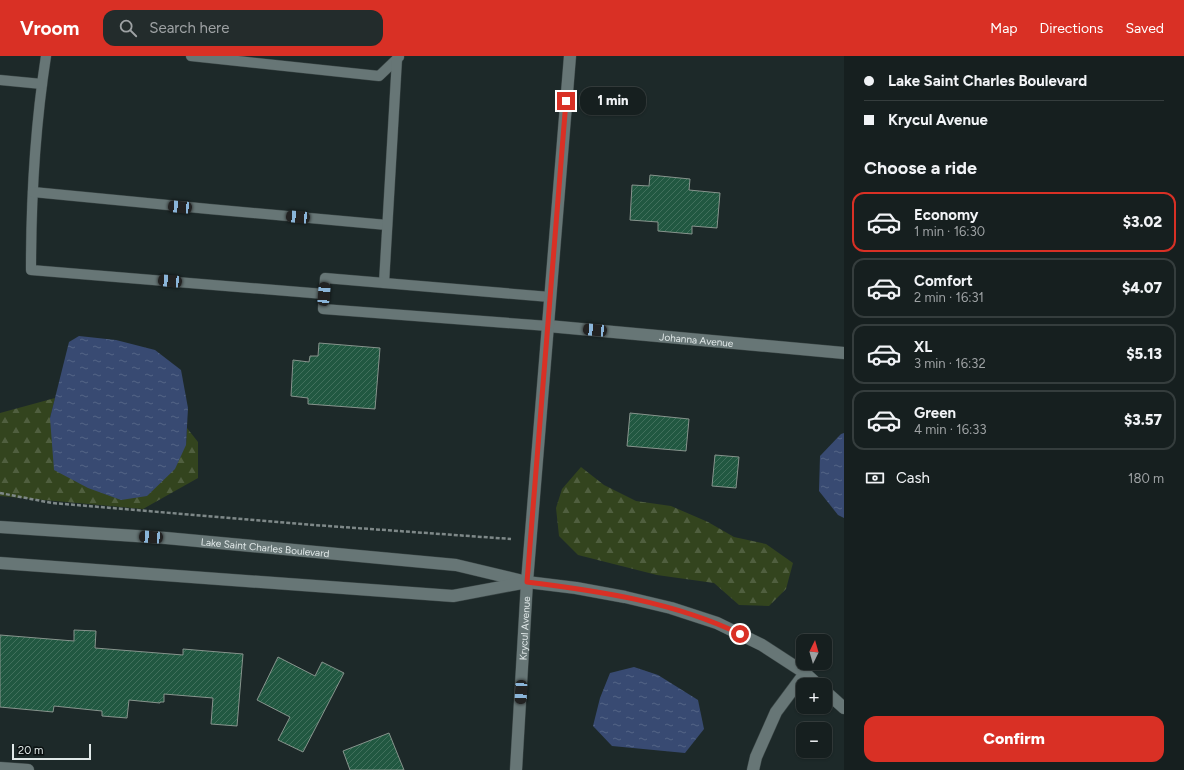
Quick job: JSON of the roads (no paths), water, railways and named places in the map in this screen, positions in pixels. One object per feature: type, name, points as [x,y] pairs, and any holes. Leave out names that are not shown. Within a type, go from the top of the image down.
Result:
[{"type":"street","name":"Krycul Avenue","points":[[516,770],[527,582],[570,56]]},
{"type":"street","name":"Johanna Avenue","points":[[548,326],[844,353]]},
{"type":"street","name":"Lake Saint Charles Boulevard","points":[[0,527],[166,538],[456,565],[527,582],[576,588],[625,597],[671,608],[717,623],[762,645],[810,678]]},
{"type":"street","name":"Lake Saint Charles Boulevard","points":[[0,563],[453,596],[527,582]]},
{"type":"street","points":[[753,770],[758,752],[776,712],[804,673]]},
{"type":"street","points":[[832,697],[844,708]]},
{"type":"street","points":[[0,768],[28,770]]},
{"type":"lane","points":[[46,56],[33,173],[30,270],[324,294]]},
{"type":"lane","points":[[191,56],[379,76],[399,57]]},
{"type":"lane","points":[[384,283],[399,57]]},
{"type":"lane","points":[[0,80],[42,84]]},
{"type":"lane","points":[[33,192],[209,210],[387,225]]},
{"type":"lane","points":[[548,326],[323,309],[324,294],[326,278],[550,297]]},
{"type":"water","points":[[79,336],[116,340],[155,350],[181,370],[188,408],[186,445],[175,469],[147,496],[121,500],[88,488],[54,470],[50,418],[69,342]]},
{"type":"water","points":[[844,433],[844,518],[838,515],[819,491],[820,456],[841,434]]},
{"type":"water","points":[[634,667],[658,675],[698,700],[704,729],[685,753],[612,746],[593,726],[600,698],[610,673]]}]
